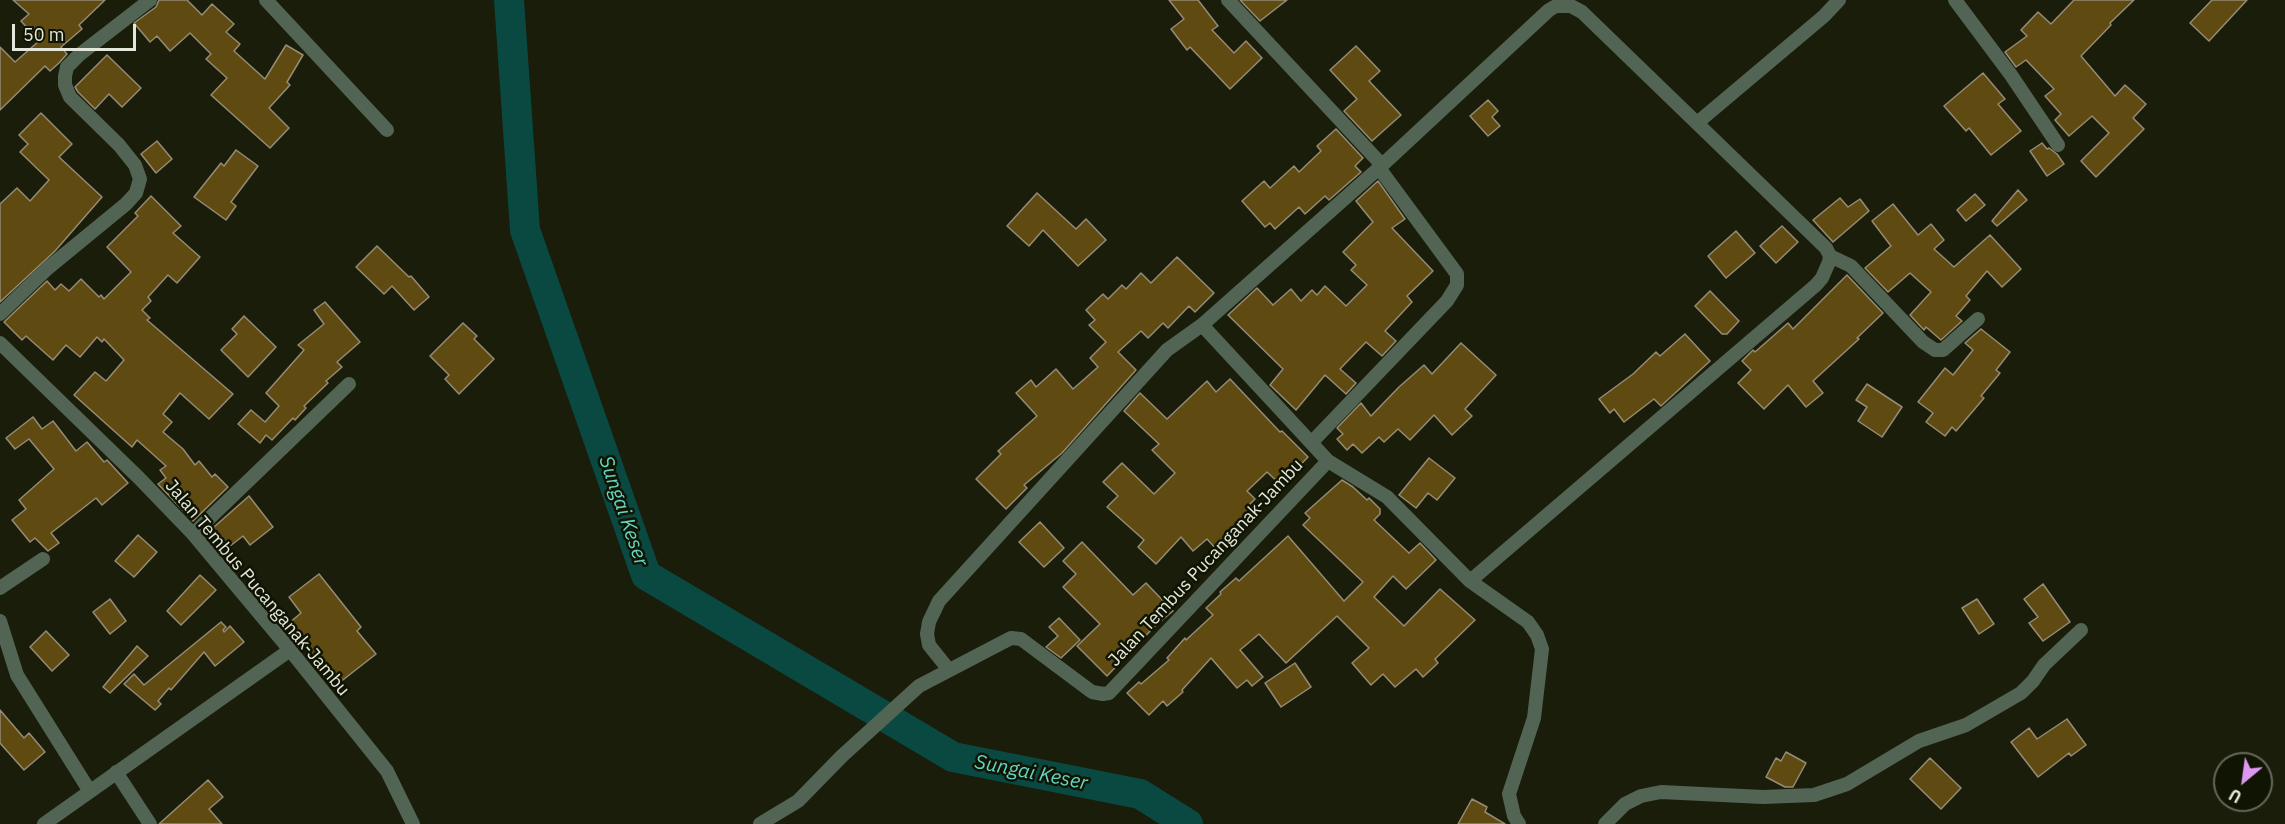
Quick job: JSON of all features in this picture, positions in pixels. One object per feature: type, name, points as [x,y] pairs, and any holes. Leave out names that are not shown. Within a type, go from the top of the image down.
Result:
[{"type":"street","points":[[0,314],[48,268],[126,204],[136,193],[140,179],[135,165],[119,145],[70,97],[65,85],[65,75],[68,67],[79,54],[150,0]]},
{"type":"street","points":[[266,0],[387,130]]},
{"type":"street","points":[[1228,0],[1381,167],[1457,274],[1457,285],[1446,301],[1312,442]]},
{"type":"street","points":[[1697,123],[1824,16],[1839,0]]},
{"type":"street","points":[[1955,0],[2058,145]]},
{"type":"street","points":[[949,670],[929,645],[927,634],[929,622],[939,601],[1167,350],[1202,325],[1381,167],[1555,3],[1571,6],[1582,12],[1826,248],[1830,256],[1851,266],[1923,342],[1935,350],[1943,350],[1978,318]]},
{"type":"street","points":[[1470,581],[1816,285],[1822,278],[1830,256]]},
{"type":"street","points":[[1202,325],[1328,461]]},
{"type":"street","name":"Jalan Tembus Pucanganak-Jambu","points":[[0,343],[139,478],[193,534],[387,771],[412,824]]},
{"type":"street","points":[[193,534],[349,384]]},
{"type":"street","name":"Jalan Tembus Pucanganak-Jambu","points":[[759,824],[798,801],[842,756],[919,687],[1011,638],[1021,639],[1092,692],[1109,693],[1328,461],[1387,497],[1470,581],[1528,622],[1537,635],[1542,649],[1534,718],[1509,794],[1514,816],[1519,824]]},
{"type":"street","points":[[0,588],[44,559]]},
{"type":"street","points":[[0,621],[17,675],[89,790]]},
{"type":"street","points":[[1605,824],[1625,804],[1641,796],[1661,792],[1763,797],[1814,795],[1847,784],[1919,741],[1966,725],[2021,693],[2044,665],[2082,630]]},
{"type":"street","points":[[44,824],[290,650]]},
{"type":"street","points":[[116,772],[150,824]]},
{"type":"building","points":[[13,0],[105,0],[79,25],[82,29],[61,47],[67,54],[59,63],[50,71],[45,66],[0,110],[0,47],[15,62],[39,41],[21,21],[29,14]]},
{"type":"building","points":[[159,0],[187,0],[202,15],[212,4],[234,24],[226,32],[240,44],[234,51],[265,79],[286,45],[303,55],[287,82],[290,85],[269,108],[289,128],[270,148],[211,95],[227,78],[206,59],[211,54],[190,33],[170,51],[157,36],[150,42],[134,23],[156,7]]},
{"type":"building","points":[[1169,0],[1198,0],[1218,26],[1212,30],[1234,53],[1246,41],[1262,58],[1230,89],[1190,47],[1187,50],[1171,29],[1184,19]]},
{"type":"building","points":[[1240,0],[1287,0],[1260,21]]},
{"type":"building","points":[[2074,0],[2134,0],[2081,56],[2115,96],[2125,85],[2146,104],[2133,118],[2144,129],[2096,177],[2081,161],[2109,133],[2092,116],[2069,136],[2055,120],[2061,114],[2045,96],[2054,89],[2026,60],[2016,67],[2005,52],[2027,36],[2021,30],[2038,12],[2051,24]]},
{"type":"building","points":[[2212,0],[2247,0],[2209,41],[2190,23]]},
{"type":"building","points":[[1356,46],[1380,71],[1369,81],[1401,115],[1372,141],[1344,111],[1357,99],[1330,70]]},
{"type":"building","points":[[107,55],[141,88],[122,107],[109,94],[95,109],[75,87]]},
{"type":"building","points":[[1983,73],[2005,99],[1998,104],[2021,131],[1991,155],[1969,128],[1966,131],[1944,106]]},
{"type":"building","points":[[1488,100],[1498,111],[1492,117],[1500,126],[1488,136],[1470,116]]},
{"type":"building","points":[[41,113],[72,144],[59,157],[102,197],[55,251],[0,302],[0,204],[17,188],[30,201],[49,180],[20,152],[28,144],[19,135]]},
{"type":"building","points":[[1336,129],[1363,158],[1355,166],[1361,172],[1329,200],[1325,196],[1305,214],[1299,207],[1275,229],[1270,223],[1265,227],[1242,201],[1264,181],[1270,188],[1294,166],[1299,172],[1321,151],[1317,146]]},
{"type":"building","points":[[157,141],[172,159],[156,173],[141,154]]},
{"type":"building","points":[[2042,143],[2047,149],[2057,154],[2064,164],[2047,176],[2030,151]]},
{"type":"building","points":[[236,150],[258,166],[231,202],[236,206],[226,220],[194,197],[221,163],[224,166]]},
{"type":"building","points":[[1378,181],[1405,219],[1392,228],[1433,271],[1407,296],[1412,302],[1385,331],[1396,341],[1382,356],[1366,342],[1340,369],[1356,383],[1346,394],[1325,375],[1296,410],[1270,385],[1283,369],[1228,315],[1257,288],[1273,305],[1291,289],[1301,301],[1312,290],[1317,295],[1325,286],[1346,306],[1367,285],[1351,270],[1356,265],[1343,252],[1373,222],[1356,201]]},
{"type":"building","points":[[2018,190],[2027,200],[1997,226],[1992,221]]},
{"type":"building","points":[[1037,193],[1076,229],[1086,219],[1106,240],[1078,266],[1043,230],[1029,246],[1007,226]]},
{"type":"building","points":[[1975,194],[1985,205],[1966,221],[1957,210]]},
{"type":"building","points":[[151,196],[181,226],[173,233],[200,257],[177,283],[168,275],[148,297],[151,301],[142,310],[150,318],[147,320],[233,394],[209,419],[180,393],[163,414],[172,422],[163,432],[183,449],[195,465],[199,461],[212,477],[215,474],[228,487],[193,521],[158,484],[166,478],[160,470],[166,466],[137,440],[132,447],[74,395],[95,372],[106,381],[124,360],[104,339],[102,342],[97,337],[80,357],[66,345],[53,360],[26,336],[22,340],[4,322],[47,281],[55,290],[61,284],[69,291],[81,279],[104,299],[131,272],[107,247],[138,216],[135,213]]},
{"type":"building","points":[[1840,198],[1848,207],[1860,199],[1869,211],[1833,242],[1813,220]]},
{"type":"building","points":[[1893,204],[1918,235],[1931,224],[1944,240],[1934,249],[1954,267],[1990,235],[2021,269],[2002,287],[1987,271],[1966,296],[1970,300],[1956,316],[1962,321],[1941,340],[1926,327],[1924,330],[1910,315],[1931,292],[1910,273],[1888,292],[1865,268],[1891,246],[1872,221]]},
{"type":"building","points":[[1782,226],[1798,242],[1776,263],[1760,246]]},
{"type":"building","points":[[1736,231],[1755,253],[1726,278],[1708,256]]},
{"type":"building","points":[[377,246],[409,277],[411,276],[429,297],[414,310],[392,286],[384,294],[356,267]]},
{"type":"building","points":[[1177,257],[1214,293],[1195,312],[1189,306],[1168,328],[1163,323],[1148,338],[1141,331],[1118,352],[1136,370],[1062,453],[1024,485],[1027,488],[1006,509],[976,479],[1001,454],[998,451],[1037,416],[1016,393],[1031,380],[1036,387],[1056,369],[1073,389],[1098,367],[1090,358],[1106,342],[1089,325],[1095,320],[1086,310],[1103,294],[1108,299],[1122,285],[1126,289],[1141,273],[1151,283]]},
{"type":"building","points":[[1847,275],[1883,313],[1857,338],[1859,339],[1813,381],[1823,393],[1806,407],[1788,385],[1764,409],[1738,383],[1751,370],[1742,361],[1788,323],[1793,329]]},
{"type":"building","points":[[1710,291],[1739,321],[1727,334],[1722,334],[1695,306]]},
{"type":"building","points":[[325,302],[360,342],[337,362],[342,367],[326,381],[328,383],[304,406],[306,408],[295,420],[293,418],[272,440],[266,435],[260,443],[238,424],[251,410],[265,422],[279,406],[266,393],[304,350],[298,345],[324,324],[314,310]]},
{"type":"building","points":[[244,316],[276,347],[248,377],[221,350],[237,334],[232,329]]},
{"type":"building","points":[[463,323],[477,336],[474,339],[494,359],[459,394],[445,379],[449,375],[430,356]]},
{"type":"building","points":[[1981,329],[2010,352],[1996,370],[2000,373],[1981,396],[1984,398],[1956,431],[1952,427],[1945,436],[1926,422],[1933,413],[1918,402],[1945,368],[1953,375],[1973,350],[1965,343]]},
{"type":"building","points":[[1685,334],[1710,361],[1661,406],[1654,399],[1624,422],[1614,409],[1610,413],[1599,399],[1633,374],[1656,352],[1660,356]]},
{"type":"building","points":[[1461,343],[1496,375],[1465,409],[1472,416],[1452,435],[1434,415],[1410,440],[1398,429],[1384,442],[1379,437],[1362,453],[1353,444],[1347,450],[1337,439],[1343,434],[1337,428],[1361,403],[1371,416],[1424,365],[1432,374]]},
{"type":"building","points":[[1230,379],[1280,432],[1282,431],[1308,457],[1281,485],[1267,472],[1247,491],[1255,499],[1246,508],[1255,518],[1218,551],[1207,539],[1193,551],[1181,537],[1156,564],[1138,547],[1144,540],[1107,507],[1118,496],[1103,482],[1122,463],[1154,494],[1175,473],[1152,450],[1159,444],[1124,411],[1140,393],[1167,419],[1207,381],[1216,392]]},
{"type":"building","points":[[1867,384],[1902,407],[1882,437],[1858,421],[1867,407],[1856,400]]},
{"type":"building","points":[[33,417],[42,429],[53,421],[76,451],[87,442],[104,462],[107,460],[128,483],[102,505],[96,498],[51,533],[59,543],[48,551],[35,538],[30,542],[12,520],[26,509],[19,500],[54,469],[29,439],[15,449],[6,438]]},
{"type":"building","points":[[1429,458],[1455,478],[1437,500],[1428,493],[1416,508],[1399,495]]},
{"type":"building","points":[[1342,480],[1367,500],[1369,498],[1380,509],[1380,514],[1374,520],[1409,553],[1420,543],[1436,560],[1406,589],[1393,576],[1374,597],[1404,626],[1440,589],[1475,620],[1435,659],[1438,663],[1423,677],[1416,669],[1395,687],[1383,674],[1371,685],[1352,663],[1369,648],[1337,616],[1286,663],[1259,634],[1240,650],[1263,677],[1252,686],[1247,680],[1237,688],[1211,658],[1182,690],[1183,692],[1167,706],[1163,701],[1149,715],[1127,693],[1169,660],[1167,658],[1185,638],[1186,640],[1213,615],[1206,608],[1221,594],[1220,592],[1236,578],[1239,581],[1288,536],[1344,601],[1363,582],[1303,525],[1310,518],[1305,513]]},
{"type":"building","points":[[249,496],[273,527],[250,545],[243,536],[221,553],[205,535]]},
{"type":"building","points":[[1040,522],[1064,548],[1044,567],[1019,542]]},
{"type":"building","points":[[138,535],[157,552],[134,577],[115,561]]},
{"type":"building","points":[[1082,542],[1133,595],[1146,583],[1173,611],[1156,625],[1107,676],[1077,646],[1100,624],[1063,587],[1076,574],[1063,561]]},
{"type":"building","points":[[319,574],[361,627],[357,631],[376,654],[339,683],[325,666],[323,668],[288,624],[301,613],[289,597]]},
{"type":"building","points":[[200,575],[216,590],[181,625],[167,611]]},
{"type":"building","points":[[2043,584],[2070,622],[2043,641],[2029,623],[2038,617],[2024,599]]},
{"type":"building","points":[[110,599],[126,621],[110,634],[93,612]]},
{"type":"building","points":[[1977,599],[1994,624],[1979,634],[1962,608]]},
{"type":"building","points":[[1059,618],[1080,640],[1061,658],[1046,647],[1058,636],[1049,627]]},
{"type":"building","points":[[221,622],[226,627],[224,632],[230,626],[244,642],[215,666],[204,652],[171,690],[169,688],[158,701],[161,704],[155,710],[124,684],[134,674],[144,685]]},
{"type":"building","points":[[46,631],[69,655],[52,671],[30,647]]},
{"type":"building","points":[[137,646],[148,656],[110,693],[103,687]]},
{"type":"building","points":[[1295,663],[1311,687],[1281,707],[1265,683]]},
{"type":"building","points":[[0,710],[24,738],[29,733],[45,752],[24,770],[0,743]]},
{"type":"building","points":[[2067,719],[2086,745],[2071,756],[2069,753],[2038,777],[2011,742],[2029,728],[2037,739]]},
{"type":"building","points":[[1786,752],[1806,763],[1793,787],[1785,787],[1766,777],[1776,758],[1781,761]]},
{"type":"building","points":[[1930,758],[1961,788],[1941,809],[1910,779]]},
{"type":"building","points":[[208,780],[223,797],[209,809],[222,824],[159,824]]},
{"type":"building","points":[[1472,799],[1487,807],[1485,812],[1505,824],[1458,824]]},
{"type":"waterway","name":"Sungai Keser","points":[[509,0],[525,230],[646,575],[953,757],[1140,794],[1188,824]]}]
